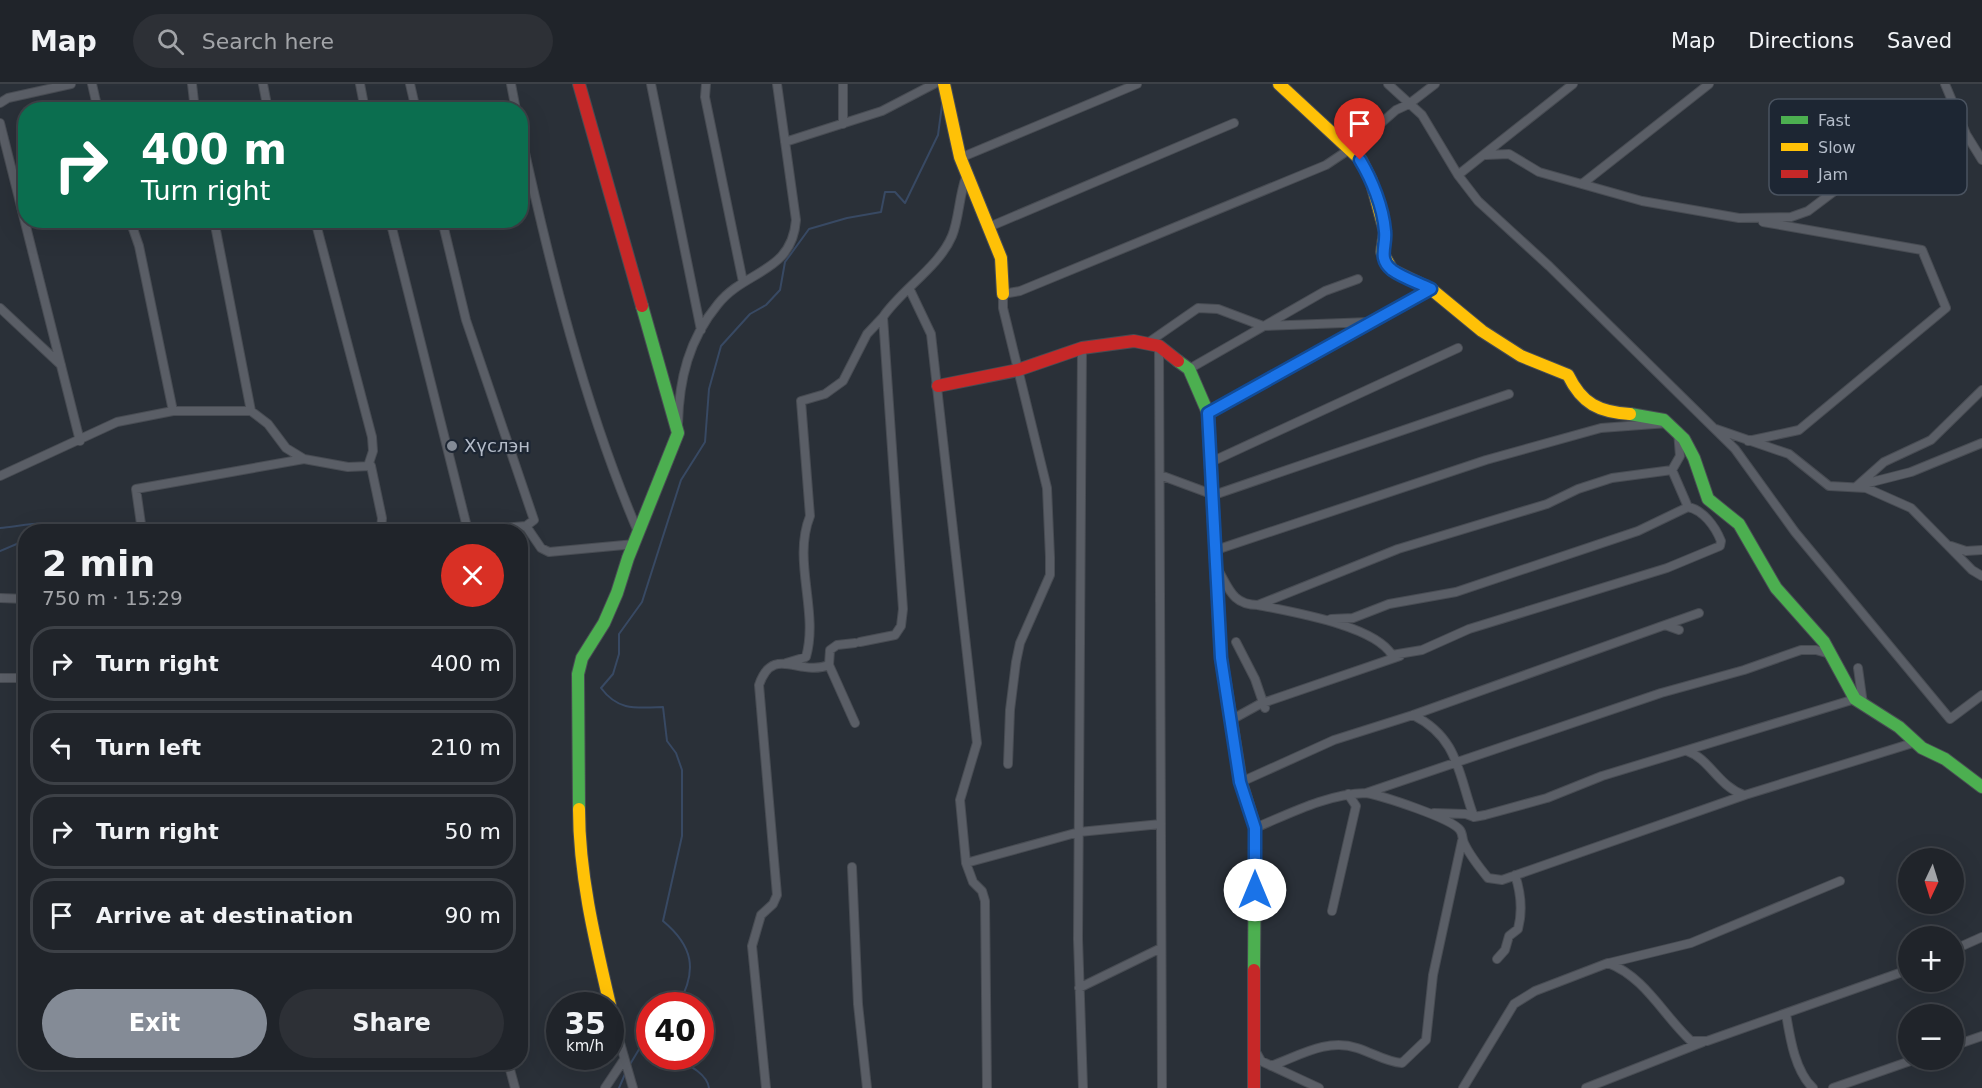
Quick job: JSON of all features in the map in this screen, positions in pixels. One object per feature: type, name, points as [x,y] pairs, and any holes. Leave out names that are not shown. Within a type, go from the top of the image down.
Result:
[{"type":"street","points":[[1,102],[71,84]]},
{"type":"street","points":[[92,84],[96,102]]},
{"type":"street","points":[[192,84],[194,102]]},
{"type":"street","points":[[263,84],[266,102]]},
{"type":"street","points":[[360,84],[363,102]]},
{"type":"street","points":[[410,84],[414,102]]},
{"type":"street","points":[[511,84],[514,102]]},
{"type":"street","points":[[579,84],[678,433]]},
{"type":"street","points":[[651,84],[701,330]]},
{"type":"street","points":[[706,84],[705,98],[743,282]]},
{"type":"street","points":[[607,992],[594,937],[579,834],[578,674],[582,658],[604,623],[613,603],[678,433],[682,372],[701,330],[718,303],[743,282],[764,273],[780,258],[795,232],[796,220],[777,84]]},
{"type":"street","points":[[843,84],[843,124]]},
{"type":"street","points":[[785,142],[882,111],[942,84],[966,177],[1003,264],[1003,308],[1047,488],[1050,575],[1020,643],[1010,710],[1008,764]]},
{"type":"street","points":[[960,158],[1137,84]]},
{"type":"street","points":[[1279,84],[1360,160],[1371,180],[1386,232],[1382,252],[1384,260],[1392,270],[1431,289],[1482,332],[1521,356],[1568,375],[1574,390],[1588,406],[1602,411],[1654,417],[1673,427],[1703,474],[1708,500],[1739,524],[1776,588],[1824,642],[1859,702],[1931,754],[1946,759],[1982,787]]},
{"type":"street","points":[[1388,84],[1422,115],[1458,175],[1478,201],[1549,266],[1735,449],[1795,532],[1950,719],[1982,695]]},
{"type":"street","points":[[1003,294],[1020,291],[1326,165],[1350,149],[1396,110],[1409,104],[1435,84]]},
{"type":"street","points":[[1458,175],[1573,84]]},
{"type":"street","points":[[1582,184],[1709,84]]},
{"type":"street","points":[[1945,84],[1951,99]]},
{"type":"street","points":[[0,123],[18,195]]},
{"type":"street","points":[[989,227],[1234,123]]},
{"type":"street","points":[[1967,133],[1982,160]]},
{"type":"street","points":[[1486,155],[1509,154],[1539,172],[1642,201],[1922,250],[1946,308],[1799,430],[1748,441]]},
{"type":"street","points":[[528,162],[570,333],[637,539]]},
{"type":"street","points":[[766,1088],[752,946],[761,915],[773,904],[777,895],[759,685],[763,672],[770,665],[806,657],[811,639],[804,559],[804,530],[810,516],[801,401],[825,394],[843,381],[867,334],[899,296],[910,290],[952,236],[960,194],[966,177]]},
{"type":"street","points":[[1739,218],[1791,217],[1808,211],[1829,195]]},
{"type":"street","points":[[26,228],[80,441]]},
{"type":"street","points":[[133,228],[139,246],[173,411]]},
{"type":"street","points":[[216,228],[251,411]]},
{"type":"street","points":[[317,228],[372,437],[373,451],[369,463],[382,524]]},
{"type":"street","points":[[392,228],[468,524]]},
{"type":"street","points":[[444,228],[466,320],[534,520],[528,524]]},
{"type":"street","points":[[1189,369],[1343,282],[1358,279]]},
{"type":"street","points":[[1208,413],[1431,289]]},
{"type":"street","points":[[910,290],[931,334],[977,744],[960,800],[966,863],[973,882],[982,891],[985,901],[987,1088]]},
{"type":"street","points":[[1162,1088],[1160,475],[1154,344],[1185,315],[1198,308],[1209,306],[1263,326],[1370,322]]},
{"type":"street","points":[[0,308],[61,366]]},
{"type":"street","points":[[855,723],[829,665],[830,650],[837,645],[895,635],[901,626],[903,609],[883,317]]},
{"type":"street","points":[[938,387],[1018,370],[1082,348],[1134,341],[1154,344],[1189,369],[1208,413],[1221,658],[1240,782],[1255,828],[1256,1052],[1254,1088]]},
{"type":"street","points":[[1082,348],[1079,832],[1083,1088]]},
{"type":"street","points":[[1211,462],[1458,348]]},
{"type":"street","points":[[1857,486],[1884,462],[1931,440],[1982,390]]},
{"type":"street","points":[[1160,475],[1214,495],[1509,394]]},
{"type":"street","points":[[0,476],[117,422],[173,411],[251,411],[268,424],[286,448],[304,459]]},
{"type":"street","points":[[1672,470],[1680,456],[1673,427]]},
{"type":"street","points":[[1216,550],[1485,460],[1601,428],[1673,427]]},
{"type":"street","points":[[1711,427],[1790,454],[1828,486],[1839,488],[1857,486],[1911,472],[1982,443]]},
{"type":"street","points":[[141,524],[136,489],[304,459],[348,467],[371,466]]},
{"type":"street","points":[[1672,470],[1688,507]]},
{"type":"street","points":[[1258,605],[1398,549],[1547,504],[1578,489],[1612,478],[1672,470]]},
{"type":"street","points":[[1857,486],[1911,508],[1982,576]]},
{"type":"street","points":[[1231,720],[1469,629],[1667,568],[1720,546],[1721,541],[1716,529],[1698,509],[1688,507],[1638,531],[1456,592],[1389,604],[1353,618],[1318,618]]},
{"type":"street","points":[[528,529],[541,549],[549,552],[637,539]]},
{"type":"street","points":[[1940,538],[1954,549],[1982,550]]},
{"type":"street","points":[[1217,567],[1234,598],[1244,605],[1258,605],[1318,618],[1364,634],[1387,647],[1392,654],[1409,653]]},
{"type":"street","points":[[0,598],[18,599]]},
{"type":"street","points":[[1240,782],[1335,740],[1413,715],[1699,613]]},
{"type":"street","points":[[1665,625],[1679,630]]},
{"type":"street","points":[[1236,642],[1264,706]]},
{"type":"street","points":[[1366,793],[1613,711],[1660,693],[1744,670],[1802,650],[1830,654]]},
{"type":"street","points":[[785,663],[812,670],[829,665]]},
{"type":"street","points":[[1858,668],[1859,702]]},
{"type":"street","points":[[0,678],[18,678]]},
{"type":"street","points":[[1424,813],[1470,815],[1547,798],[1602,776],[1859,702]]},
{"type":"street","points":[[1271,1066],[1330,1045],[1341,1044],[1388,1062],[1402,1063],[1426,1040],[1433,975],[1462,836],[1470,815],[1458,761],[1452,748],[1431,724],[1413,715]]},
{"type":"street","points":[[1255,828],[1308,805],[1348,794],[1366,793],[1386,797],[1454,823],[1488,878],[1502,880],[1745,795],[1916,742]]},
{"type":"street","points":[[1686,751],[1696,754],[1731,790],[1745,795]]},
{"type":"street","points":[[1332,911],[1356,806],[1348,794]]},
{"type":"street","points":[[966,863],[1079,832],[1161,824]]},
{"type":"street","points":[[852,867],[858,1004],[867,1088]]},
{"type":"street","points":[[1497,959],[1505,950],[1505,942],[1509,936],[1518,929],[1521,918],[1520,891],[1515,875]]},
{"type":"street","points":[[1463,1088],[1514,1004],[1535,991],[1608,963],[1691,943],[1840,881]]},
{"type":"street","points":[[1964,945],[1982,937]]},
{"type":"street","points":[[1080,988],[1161,948]]},
{"type":"street","points":[[1608,963],[1628,972],[1641,984],[1691,1041],[1707,1041]]},
{"type":"street","points":[[1586,1088],[1707,1041],[1898,974]]},
{"type":"street","points":[[1786,1014],[1797,1061],[1805,1080],[1813,1088]]},
{"type":"street","points":[[1964,1042],[1982,1036]]},
{"type":"street","points":[[1256,1052],[1261,1061],[1319,1088]]},
{"type":"street","points":[[624,1064],[633,1088]]},
{"type":"street","points":[[1833,1088],[1898,1065]]},
{"type":"street","points":[[510,1070],[515,1088]]},
{"type":"street","points":[[605,1088],[617,1070]]},
{"type":"waterway","points":[[684,992],[690,970],[689,959],[681,940],[663,921],[682,836],[682,770],[676,753],[667,741],[663,707],[636,707],[621,704],[614,701],[601,688],[613,674],[619,654],[619,634],[642,602],[681,480],[705,442],[709,389],[721,346],[750,314],[766,305],[780,290],[785,262],[809,229],[847,218],[881,212],[885,192],[895,192],[905,203],[938,135],[942,105]]},
{"type":"waterway","points":[[28,524],[56,524]]},
{"type":"waterway","points":[[0,528],[18,525]]},
{"type":"waterway","points":[[0,551],[18,543]]},
{"type":"waterway","points":[[629,1066],[636,1054]]},
{"type":"waterway","points":[[696,1070],[704,1077],[709,1088]]},
{"type":"waterway","points":[[619,1088],[625,1074]]},
{"type":"traffic: fast","points":[[579,809],[578,674],[582,658],[604,623],[617,593],[628,558],[678,433],[642,306]]},
{"type":"traffic: fast","points":[[1178,361],[1189,369],[1208,413],[1221,658],[1241,782],[1255,828],[1254,970]]},
{"type":"traffic: fast","points":[[1630,414],[1664,420],[1684,439],[1694,458],[1708,499],[1739,524],[1776,588],[1824,642],[1855,699],[1899,727],[1922,748],[1945,759],[1982,787]]},
{"type":"traffic: slow","points":[[944,84],[960,157],[1001,258],[1003,294]]},
{"type":"traffic: slow","points":[[1279,84],[1361,160],[1371,180],[1385,232],[1382,252],[1392,270],[1431,289],[1482,331],[1521,356],[1568,375],[1579,393],[1593,405],[1609,411],[1630,414]]},
{"type":"traffic: slow","points":[[579,809],[585,883],[607,992]]},
{"type":"traffic: jam","points":[[579,84],[642,306]]},
{"type":"traffic: jam","points":[[938,386],[1018,370],[1082,348],[1134,341],[1159,346],[1178,361]]},
{"type":"traffic: jam","points":[[1254,970],[1254,1088]]},
{"type":"place","name":"Хүслэн","points":[[452,446]]},
{"type":"route","points":[[1255,890],[1255,828],[1240,782],[1221,658],[1208,413],[1431,289],[1392,270],[1384,260],[1382,252],[1386,232],[1371,180],[1360,160]]}]
